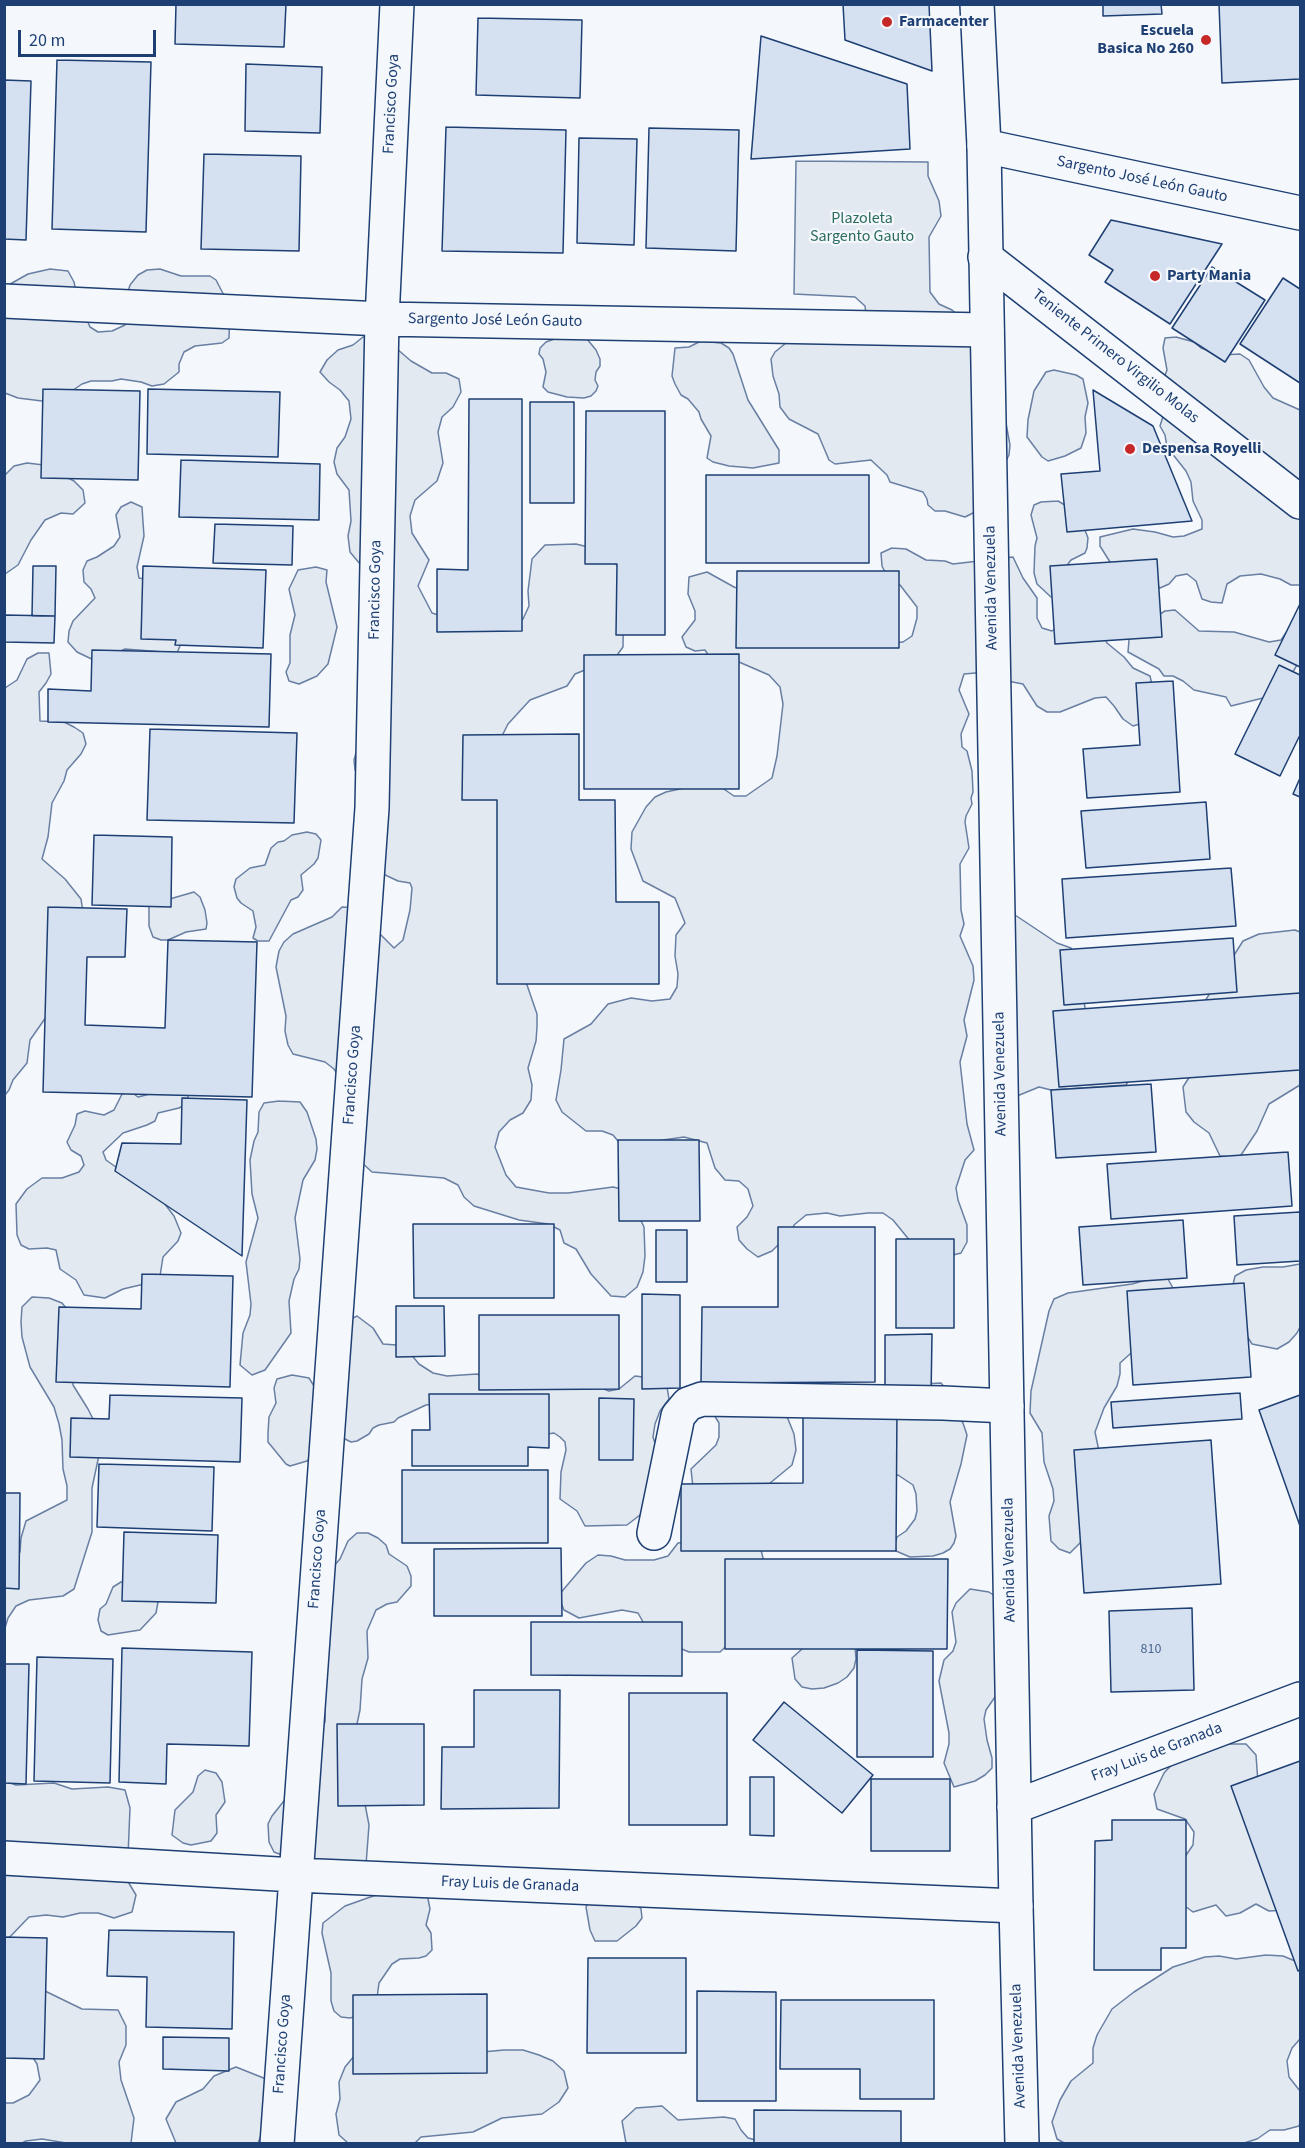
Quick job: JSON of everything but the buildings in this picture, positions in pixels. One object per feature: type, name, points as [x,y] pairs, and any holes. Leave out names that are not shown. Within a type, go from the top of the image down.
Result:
[{"type":"street","name":"Francisco Goya","points":[[277,2144],[372,808],[382,319],[397,4]]},
{"type":"street","name":"Avenida Venezuela","points":[[977,4],[984,146],[1022,2144]]},
{"type":"street","name":"Sargento José León Gauto","points":[[984,146],[1300,213]]},
{"type":"street","name":"Teniente Primero Virgilio Molas","points":[[985,256],[1300,502]]},
{"type":"street","name":"Sargento José León Gauto","points":[[4,301],[382,319],[987,330]]},
{"type":"street","points":[[654,1533],[678,1416],[688,1404],[702,1399],[1007,1406]]},
{"type":"street","name":"Fray Luis de Granada","points":[[1014,1808],[1300,1699]]},
{"type":"street","name":"Fray Luis de Granada","points":[[4,1858],[295,1875],[1016,1906]]},
{"type":"green space","name":"Plazoleta Sargento Gauto","points":[[796,161],[928,162],[928,176],[939,201],[941,216],[929,237],[930,292],[939,304],[952,310],[973,328],[1005,418],[1010,445],[1009,455],[981,509],[965,517],[945,511],[935,511],[928,505],[923,492],[890,482],[887,475],[871,460],[835,464],[829,460],[818,434],[789,419],[780,407],[771,359],[775,352],[792,338],[866,314],[865,306],[855,297],[794,294]]},
{"type":"green space","points":[[50,269],[68,271],[90,327],[98,332],[112,331],[125,325],[124,305],[130,285],[138,275],[147,270],[160,269],[181,276],[210,276],[216,280],[230,307],[229,338],[222,343],[195,346],[184,352],[179,364],[179,372],[164,384],[152,386],[121,379],[91,381],[50,402],[18,398],[5,393],[5,287],[28,274]]},
{"type":"green space","points":[[382,336],[411,361],[432,373],[446,373],[459,379],[461,392],[453,407],[442,417],[438,432],[443,463],[437,481],[415,500],[410,516],[412,533],[429,560],[418,586],[432,613],[445,617],[508,623],[523,619],[529,606],[528,591],[532,559],[545,545],[576,544],[592,548],[624,570],[623,647],[615,658],[575,674],[567,686],[530,700],[508,724],[501,738],[526,982],[537,1014],[537,1027],[536,1041],[528,1068],[532,1085],[531,1100],[523,1113],[510,1120],[499,1132],[495,1147],[506,1175],[516,1187],[549,1193],[613,1187],[626,1190],[644,1227],[645,1256],[643,1272],[637,1287],[625,1297],[611,1296],[591,1274],[576,1249],[564,1243],[560,1230],[548,1224],[519,1220],[474,1206],[464,1197],[458,1185],[444,1178],[372,1172],[360,1161],[341,1079],[325,1062],[293,1054],[288,1045],[285,1031],[286,1016],[276,967],[279,951],[284,942],[293,934],[332,917],[342,907],[359,908],[394,948],[403,940],[410,910],[412,888],[410,883],[398,881],[381,873],[362,779],[355,770],[354,760],[360,739],[366,578],[360,564],[350,552],[349,490],[337,474],[334,462],[337,448],[345,437],[351,419],[349,401],[320,372],[327,360],[338,350],[353,345],[363,337]]},
{"type":"green space","points":[[560,337],[587,339],[596,350],[600,359],[595,380],[598,386],[591,396],[567,397],[548,392],[543,387],[546,372],[543,359],[539,354],[540,348],[546,342]]},
{"type":"green space","points":[[1176,337],[1194,342],[1201,348],[1221,355],[1240,354],[1249,360],[1273,398],[1300,410],[1300,585],[1291,585],[1280,579],[1261,574],[1240,576],[1227,584],[1222,603],[1211,602],[1202,599],[1196,581],[1187,574],[1176,576],[1169,584],[1160,588],[1152,581],[1110,562],[1100,546],[1100,537],[1133,529],[1173,537],[1184,536],[1202,529],[1202,520],[1193,501],[1191,482],[1186,471],[1167,447],[1165,435],[1160,426],[1165,410],[1164,378],[1167,370],[1163,348],[1165,338]]},
{"type":"green space","points":[[701,341],[721,343],[733,354],[748,400],[779,450],[779,463],[753,468],[729,466],[707,458],[711,436],[699,412],[688,399],[681,395],[672,376],[675,348],[689,347]]},
{"type":"green space","points":[[1054,370],[1083,379],[1088,403],[1085,417],[1086,433],[1081,448],[1048,461],[1042,457],[1027,437],[1028,420],[1034,391],[1046,372]]},
{"type":"green space","points":[[27,463],[44,465],[74,481],[83,490],[85,503],[73,514],[61,513],[45,520],[18,565],[5,574],[5,475],[14,466]]},
{"type":"green space","points":[[1058,501],[1070,508],[1083,525],[1088,538],[1085,553],[1068,564],[1060,593],[1051,597],[1037,584],[1034,573],[1037,538],[1031,515],[1034,505],[1041,502]]},
{"type":"green space","points":[[131,502],[142,507],[144,536],[137,567],[139,578],[149,580],[180,646],[177,653],[125,649],[102,664],[77,652],[68,642],[69,631],[73,621],[95,598],[91,589],[84,582],[83,570],[87,561],[114,546],[120,537],[116,515],[121,507]]},
{"type":"green space","points":[[892,548],[906,549],[926,560],[953,564],[1013,557],[1023,578],[1037,598],[1037,618],[1042,628],[1052,631],[1062,623],[1103,634],[1107,643],[1133,668],[1150,676],[1153,689],[1143,723],[1133,726],[1123,719],[1106,697],[1095,698],[1060,712],[1047,712],[1037,706],[1023,684],[997,679],[987,672],[964,674],[959,690],[969,714],[961,734],[962,747],[967,751],[972,771],[973,792],[972,804],[965,822],[969,848],[960,864],[961,910],[964,924],[960,936],[973,966],[974,980],[964,1020],[967,1036],[960,1062],[967,1124],[974,1150],[965,1160],[956,1188],[967,1225],[967,1242],[961,1253],[949,1256],[911,1242],[893,1220],[883,1213],[840,1216],[827,1213],[806,1215],[794,1225],[791,1236],[772,1251],[758,1257],[739,1240],[737,1227],[747,1217],[753,1206],[748,1189],[739,1181],[725,1180],[715,1168],[707,1143],[684,1137],[622,1146],[613,1135],[602,1131],[586,1131],[562,1112],[556,1100],[564,1039],[591,1024],[608,1004],[631,998],[652,1001],[670,999],[677,987],[676,935],[685,923],[675,898],[643,881],[631,849],[632,832],[646,807],[655,797],[689,787],[718,785],[734,796],[746,796],[772,778],[783,704],[780,687],[769,675],[739,662],[714,664],[705,650],[695,651],[686,647],[682,637],[695,620],[695,611],[688,594],[689,577],[707,572],[734,587],[894,643],[903,642],[912,636],[917,618],[917,607],[900,585],[890,582],[882,566],[881,553]]},
{"type":"green space","points":[[316,567],[327,570],[326,582],[337,627],[328,664],[317,676],[299,684],[289,681],[286,672],[290,663],[290,635],[295,615],[289,589],[298,570]]},
{"type":"green space","points":[[1175,610],[1199,631],[1234,632],[1269,642],[1281,640],[1300,617],[1300,660],[1291,675],[1267,697],[1231,706],[1226,697],[1194,690],[1173,676],[1164,676],[1159,669],[1128,652],[1129,640],[1134,630],[1165,611]]},
{"type":"green space","points":[[38,653],[49,653],[51,674],[39,692],[40,721],[64,722],[74,727],[83,733],[86,744],[81,754],[67,770],[64,781],[52,803],[48,837],[42,859],[65,879],[81,899],[83,912],[56,948],[47,951],[51,1010],[30,1040],[27,1063],[13,1080],[5,1095],[5,688],[17,680],[27,659]]},
{"type":"green space","points":[[307,832],[316,834],[321,840],[318,858],[301,875],[303,890],[298,897],[291,900],[269,941],[258,941],[253,938],[256,927],[253,911],[237,898],[234,887],[236,879],[250,868],[265,865],[271,848],[278,842],[292,835]]},
{"type":"green space","points":[[194,892],[200,897],[205,910],[206,929],[186,932],[168,940],[153,937],[149,926],[149,905]]},
{"type":"green space","points":[[1015,915],[1057,943],[1071,948],[1080,971],[1085,1008],[1083,1022],[1133,1073],[1126,1085],[1051,1090],[1039,1087],[1017,1096],[1006,923]]},
{"type":"green space","points":[[1295,930],[1300,932],[1300,1085],[1269,1104],[1257,1131],[1239,1158],[1220,1156],[1209,1133],[1194,1122],[1186,1112],[1183,1087],[1190,1076],[1205,1001],[1243,941],[1259,934]]},
{"type":"green space","points":[[131,1092],[138,1097],[150,1094],[188,1094],[188,1103],[179,1108],[158,1113],[155,1121],[123,1133],[103,1152],[106,1160],[161,1199],[174,1216],[181,1233],[178,1241],[163,1257],[160,1276],[153,1282],[123,1289],[105,1298],[84,1295],[76,1280],[60,1269],[56,1250],[29,1249],[21,1245],[17,1235],[16,1204],[27,1189],[42,1178],[62,1178],[79,1172],[84,1165],[81,1156],[71,1150],[67,1142],[75,1125],[77,1114],[85,1111],[104,1115],[114,1110],[122,1094]]},
{"type":"green space","points":[[300,1102],[307,1112],[317,1149],[315,1160],[303,1180],[295,1218],[300,1259],[289,1301],[291,1333],[265,1370],[252,1375],[240,1365],[243,1333],[250,1315],[251,1304],[246,1262],[258,1218],[252,1194],[250,1160],[258,1132],[259,1112],[264,1103]]},
{"type":"green space","points":[[1300,1264],[1300,1327],[1297,1333],[1289,1342],[1277,1349],[1252,1344],[1237,1320],[1231,1294],[1235,1276],[1246,1270]]},
{"type":"green space","points":[[1157,1277],[1168,1279],[1174,1290],[1140,1345],[1120,1363],[1117,1386],[1104,1408],[1095,1432],[1100,1456],[1083,1540],[1070,1553],[1059,1549],[1051,1541],[1049,1516],[1054,1501],[1053,1489],[1044,1462],[1042,1433],[1030,1413],[1031,1391],[1049,1311],[1054,1299],[1068,1293],[1132,1284]]},
{"type":"green space","points":[[32,1297],[49,1298],[62,1303],[72,1315],[73,1385],[96,1425],[99,1455],[92,1488],[92,1532],[74,1589],[63,1596],[29,1600],[16,1606],[5,1628],[5,1568],[20,1552],[26,1521],[67,1500],[59,1424],[54,1407],[30,1367],[22,1337],[22,1307]]},
{"type":"green space","points":[[357,1316],[373,1328],[383,1344],[396,1345],[409,1352],[419,1364],[433,1373],[447,1376],[477,1374],[491,1380],[596,1386],[609,1391],[619,1389],[635,1376],[658,1379],[667,1387],[669,1399],[660,1411],[653,1437],[658,1452],[658,1493],[640,1515],[627,1525],[585,1526],[577,1511],[560,1499],[561,1472],[566,1450],[565,1442],[560,1437],[554,1433],[535,1436],[442,1403],[426,1405],[394,1422],[379,1425],[357,1441],[351,1442],[343,1438],[351,1319]]},
{"type":"green space","points":[[292,1375],[309,1378],[322,1399],[312,1456],[307,1461],[290,1466],[268,1442],[268,1433],[269,1417],[276,1403],[274,1388],[277,1379]]},
{"type":"green space","points":[[758,1381],[772,1387],[788,1419],[794,1434],[796,1450],[792,1465],[764,1488],[693,1488],[691,1469],[716,1445],[719,1437],[719,1423],[711,1410],[735,1383]]},
{"type":"green space","points":[[941,1383],[947,1390],[951,1406],[963,1423],[967,1435],[950,1502],[956,1536],[950,1549],[943,1553],[910,1557],[896,1551],[895,1544],[897,1537],[906,1531],[915,1519],[916,1494],[913,1485],[898,1475],[883,1478],[872,1422],[922,1384]]},
{"type":"green space","points":[[357,1533],[368,1533],[378,1538],[386,1545],[389,1554],[407,1566],[411,1576],[411,1586],[397,1602],[376,1610],[367,1631],[368,1658],[362,1679],[360,1710],[353,1742],[369,1825],[366,1865],[360,1868],[274,1852],[269,1842],[268,1824],[291,1792],[325,1722],[325,1684],[333,1592],[332,1568],[340,1559],[348,1541]]},
{"type":"green space","points":[[695,1541],[761,1550],[764,1562],[736,1637],[720,1652],[689,1652],[670,1644],[647,1629],[638,1613],[622,1610],[579,1618],[564,1610],[558,1596],[586,1563],[598,1555],[625,1560],[654,1560],[668,1556],[678,1543]]},
{"type":"green space","points":[[133,1580],[158,1602],[156,1613],[140,1630],[108,1635],[101,1631],[98,1620],[100,1609],[106,1604],[113,1587],[121,1582]]},
{"type":"green space","points":[[970,1589],[989,1592],[1008,1605],[1006,1681],[986,1710],[984,1719],[992,1768],[975,1781],[954,1787],[944,1763],[949,1744],[949,1733],[939,1681],[944,1660],[953,1651],[956,1642],[952,1612],[956,1603]]},
{"type":"green space","points":[[811,1641],[855,1647],[854,1668],[847,1677],[824,1688],[802,1687],[795,1679],[792,1658]]},
{"type":"green space","points":[[1246,1744],[1256,1755],[1258,1783],[1286,1910],[1269,1911],[1256,1904],[1240,1913],[1226,1916],[1216,1905],[1193,1912],[1178,1901],[1178,1867],[1193,1845],[1194,1832],[1185,1819],[1157,1809],[1154,1794],[1164,1773],[1177,1759],[1210,1746]]},
{"type":"green space","points":[[205,1770],[216,1773],[222,1782],[225,1802],[216,1815],[217,1833],[211,1841],[191,1845],[183,1843],[172,1835],[175,1810],[193,1792],[198,1776]]},
{"type":"green space","points":[[5,1781],[16,1785],[54,1783],[72,1789],[108,1787],[125,1790],[130,1808],[127,1880],[136,1895],[132,1912],[114,1918],[98,1913],[80,1913],[63,1917],[46,1915],[29,1917],[5,1942]]},
{"type":"green space","points":[[427,1894],[430,1909],[426,1925],[431,1933],[432,1950],[426,1956],[400,1959],[392,1964],[379,1983],[377,1998],[358,2016],[341,2017],[334,2011],[331,2001],[331,1973],[322,1933],[323,1923],[345,1906],[376,1895]]},
{"type":"green space","points":[[590,1900],[636,1903],[641,1909],[642,1918],[636,1926],[617,1941],[595,1941],[590,1930],[586,1907]]},
{"type":"green space","points":[[1266,1955],[1283,1956],[1300,1963],[1300,2039],[1292,2048],[1287,2061],[1289,2077],[1300,2091],[1299,2126],[1284,2130],[1270,2130],[1257,2139],[1244,2143],[1066,2144],[1057,2139],[1052,2122],[1060,2100],[1071,2081],[1093,2063],[1093,2048],[1097,2035],[1112,2009],[1173,1967],[1205,1957],[1219,1956],[1236,1959]]},
{"type":"green space","points":[[45,1991],[82,2009],[118,2010],[126,2026],[126,2045],[119,2062],[121,2080],[134,2118],[131,2143],[66,2143],[42,2139],[22,2143],[5,2143],[4,2103],[13,2103],[29,2095],[40,2080],[37,2064],[27,2048]]},
{"type":"green space","points":[[523,2050],[539,2055],[553,2061],[564,2071],[568,2088],[559,2102],[542,2114],[502,2118],[473,2132],[421,2137],[415,2143],[348,2143],[339,2135],[336,2114],[340,2099],[339,2082],[345,2067],[355,2055]]},
{"type":"green space","points":[[236,2067],[266,2079],[269,2117],[258,2143],[176,2143],[166,2119],[176,2102],[203,2089],[214,2076]]},
{"type":"green space","points":[[662,2106],[678,2120],[724,2117],[735,2119],[748,2138],[767,2143],[626,2143],[622,2121],[636,2108]]},
{"type":"place","name":"Farmacenter","points":[[887,22]]},
{"type":"place","name":"Escuela Basica No 260","points":[[1206,40]]},
{"type":"place","name":"Party Mania","points":[[1155,276]]},
{"type":"place","name":"Despensa Royelli","points":[[1130,449]]}]
